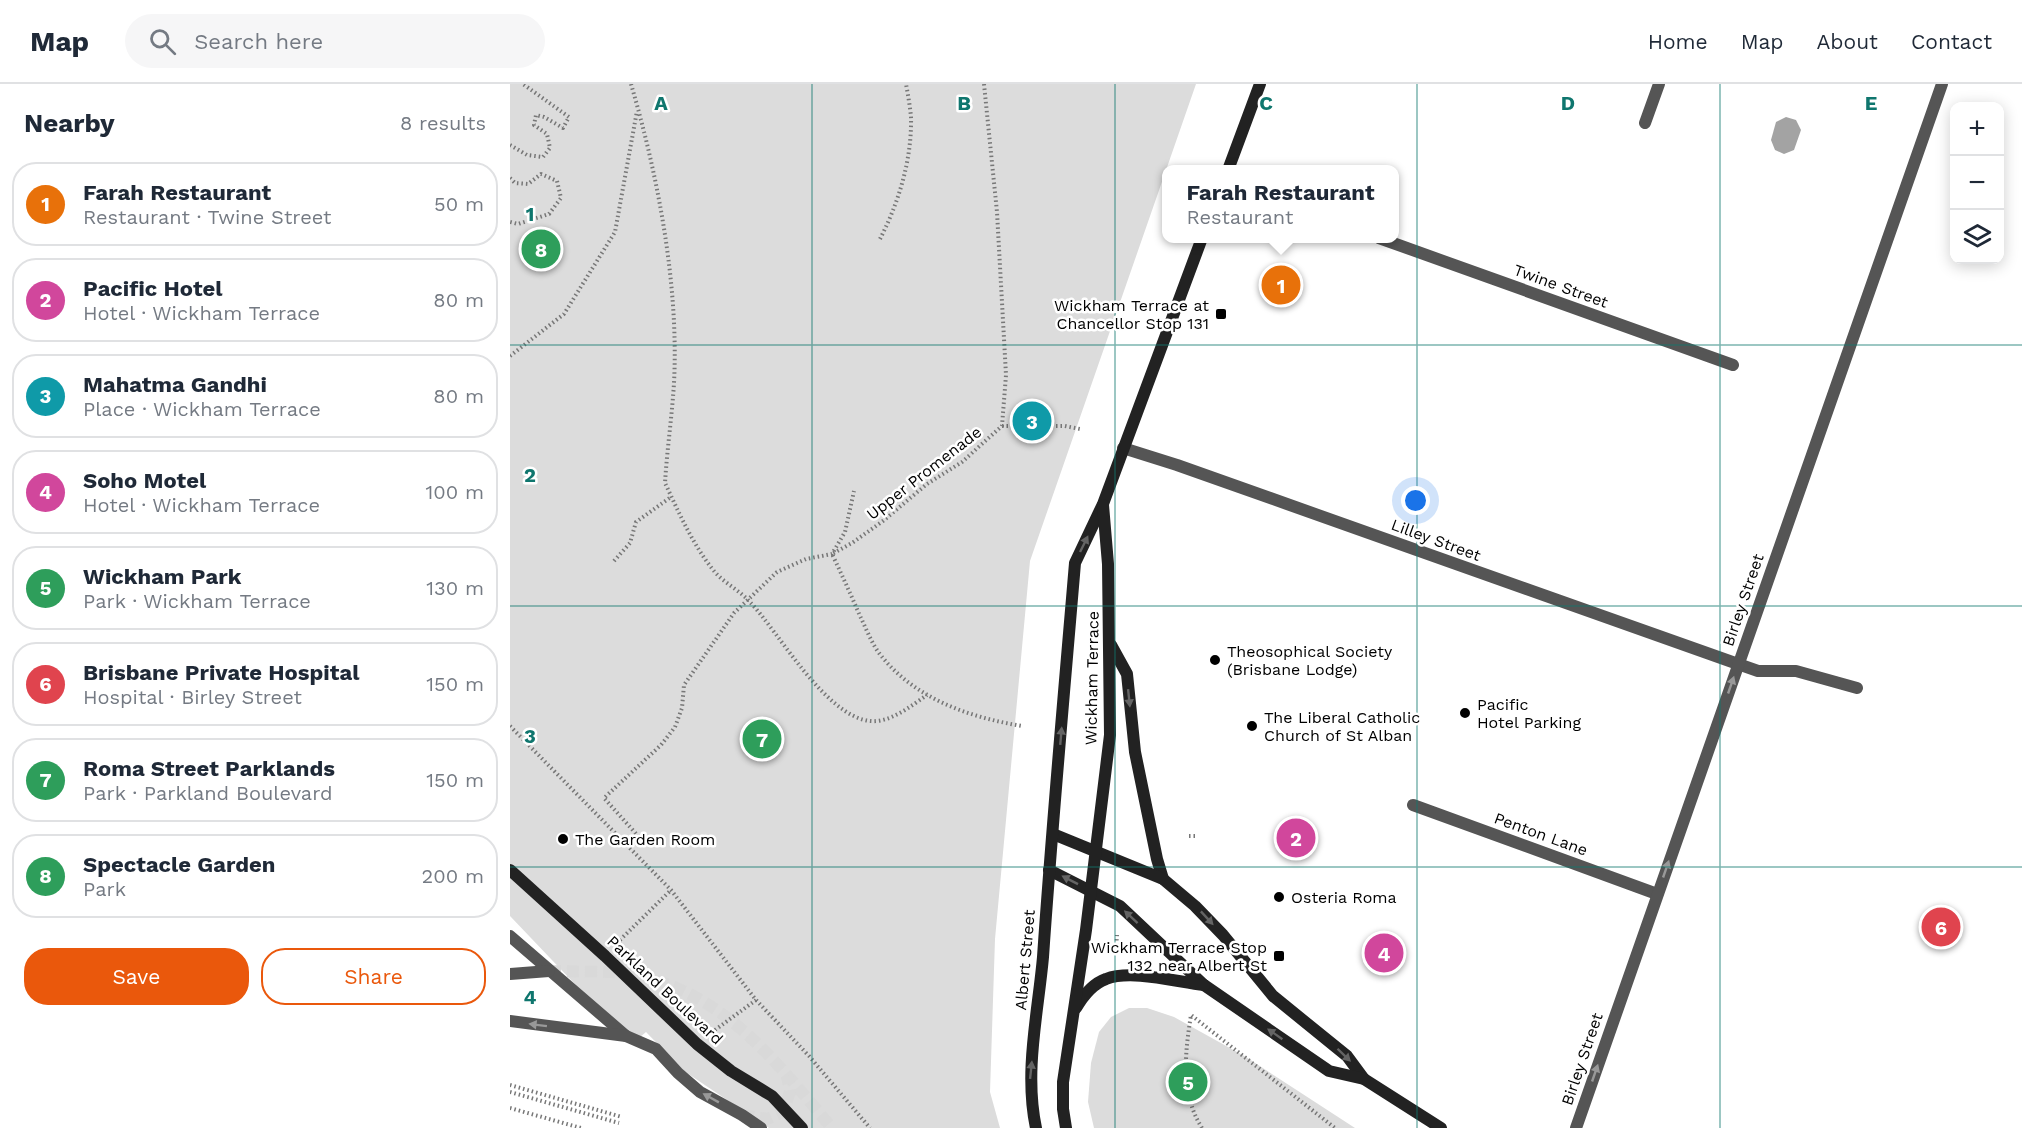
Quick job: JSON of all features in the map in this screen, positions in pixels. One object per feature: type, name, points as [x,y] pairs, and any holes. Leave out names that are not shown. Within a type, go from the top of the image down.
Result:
[{"type":"street","points":[[1230,165],[1260,84]]},
{"type":"street","points":[[1645,123],[1659,84]]},
{"type":"street","name":"Birley Street","points":[[1575,1128],[1942,84]]},
{"type":"street","name":"Wickham Terrace","points":[[1056,795],[1075,563],[1103,504],[1200,243]]},
{"type":"street","name":"Twine Street","points":[[1392,243],[1733,365]]},
{"type":"street","name":"Lilley Street","points":[[1122,448],[1177,465],[1758,671],[1796,671],[1857,688]]},
{"type":"street","name":"Wickham Terrace","points":[[1091,891],[1110,735],[1108,564],[1103,504]]},
{"type":"street","points":[[1110,644],[1127,674],[1135,752],[1157,859],[1164,879]]},
{"type":"street","name":"Albert Street","points":[[1036,1128],[1030,1079],[1039,1001],[1056,795]]},
{"type":"street","name":"Penton Lane","points":[[1413,805],[1657,894]]},
{"type":"street","points":[[1053,834],[1164,879],[1209,920],[1273,996],[1347,1056],[1364,1079]]},
{"type":"street","name":"Parkland Boulevard","points":[[510,870],[697,1044],[731,1071],[772,1096],[802,1128]]},
{"type":"street","points":[[1049,870],[1120,906],[1204,986],[1329,1071],[1364,1079],[1441,1128]]},
{"type":"street","points":[[1066,1128],[1063,1082],[1091,891]]},
{"type":"street","points":[[510,936],[626,1036]]},
{"type":"street","points":[[510,974],[549,970]]},
{"type":"street","points":[[1074,1012],[1092,987],[1105,979],[1119,975],[1204,986]]},
{"type":"street","points":[[510,1021],[626,1036],[656,1049],[700,1092],[761,1128]]},
{"type":"path","points":[[510,145],[527,155],[543,157],[550,148],[547,134],[534,125],[536,115],[563,128],[569,117],[523,84]]},
{"type":"path","points":[[631,84],[665,231],[672,310],[674,381],[665,483],[671,497],[715,572],[749,601],[800,667],[831,700],[853,717],[871,721],[887,718],[900,712],[927,695]]},
{"type":"path","points":[[880,239],[894,212],[908,158],[911,117],[906,84]]},
{"type":"path","name":"Upper Promenade","points":[[832,554],[875,526],[927,484],[962,462],[1002,426],[1006,375],[997,212],[984,84]]},
{"type":"path","points":[[510,356],[564,314],[615,232],[638,107]]},
{"type":"path","points":[[510,178],[515,183],[528,184],[541,174],[557,181],[561,198],[549,214],[518,224],[510,222]]},
{"type":"path","points":[[1002,426],[1065,426],[1080,429]]},
{"type":"path","points":[[832,554],[844,532],[854,491]]},
{"type":"path","points":[[614,561],[630,543],[636,522],[671,497]]},
{"type":"path","points":[[629,846],[639,837],[604,798],[661,745],[675,727],[682,708],[684,685],[734,614],[777,572],[806,559],[832,554]]},
{"type":"path","points":[[832,554],[878,652],[898,676],[951,707],[976,716],[1022,726]]},
{"type":"path","points":[[510,726],[670,890],[756,1000],[809,1056],[870,1128]]},
{"type":"path","points":[[1189,836],[1196,836]]},
{"type":"path","points":[[605,956],[670,890]]},
{"type":"path","points":[[1116,961],[1117,941]]},
{"type":"path","points":[[697,1044],[756,1000]]},
{"type":"path","points":[[1202,1128],[1196,1119],[1186,1084],[1185,1061],[1191,1015],[1335,1128]]},
{"type":"path","points":[[510,1085],[622,1117]]},
{"type":"path","points":[[510,1092],[620,1123]]},
{"type":"path","points":[[510,1107],[581,1128]]},
{"type":"shaded area","points":[[510,84],[1196,84],[1168,165],[1162,165],[1162,182],[1030,561],[995,939],[990,1092],[1000,1128],[769,1128],[684,1071],[646,1032],[632,1044],[510,916]]},
{"type":"shaded area","points":[[1786,117],[1796,120],[1801,130],[1794,150],[1784,154],[1775,150],[1771,140],[1776,122]]},
{"type":"shaded area","points":[[1129,1008],[1147,1008],[1174,1017],[1246,1057],[1355,1128],[1094,1128],[1088,1102],[1091,1063],[1099,1032],[1111,1017]]},
{"type":"tunnel","points":[[549,971],[626,973],[667,984],[696,998],[722,1014],[769,1055],[832,1128]]},
{"type":"tunnel","points":[[742,1115],[767,1119],[783,1112],[790,1092],[787,1076]]},
{"type":"place","name":"Spectacle Garden","points":[[541,249]]},
{"type":"place","name":"Farah Restaurant","points":[[1281,285]]},
{"type":"place","name":"Wickham Terrace at Chancellor Stop 131","points":[[1221,314]]},
{"type":"place","name":"Mahatma Gandhi","points":[[1032,421]]},
{"type":"place","name":"Theosophical Society (Brisbane Lodge)","points":[[1215,660]]},
{"type":"place","name":"Pacific Hotel Parking","points":[[1465,713]]},
{"type":"place","name":"The Liberal Catholic Church of St Alban","points":[[1252,726]]},
{"type":"place","name":"Roma Street Parklands","points":[[762,739]]},
{"type":"place","name":"Pacific Hotel","points":[[1296,838]]},
{"type":"place","name":"The Garden Room","points":[[563,839]]},
{"type":"place","name":"Osteria Roma","points":[[1279,897]]},
{"type":"place","name":"Brisbane Private Hospital","points":[[1941,927]]},
{"type":"place","name":"Soho Motel","points":[[1384,953]]},
{"type":"place","name":"Wickham Terrace Stop 132 near Albert St","points":[[1279,956]]},
{"type":"place","name":"Wickham Park","points":[[1188,1082]]}]
